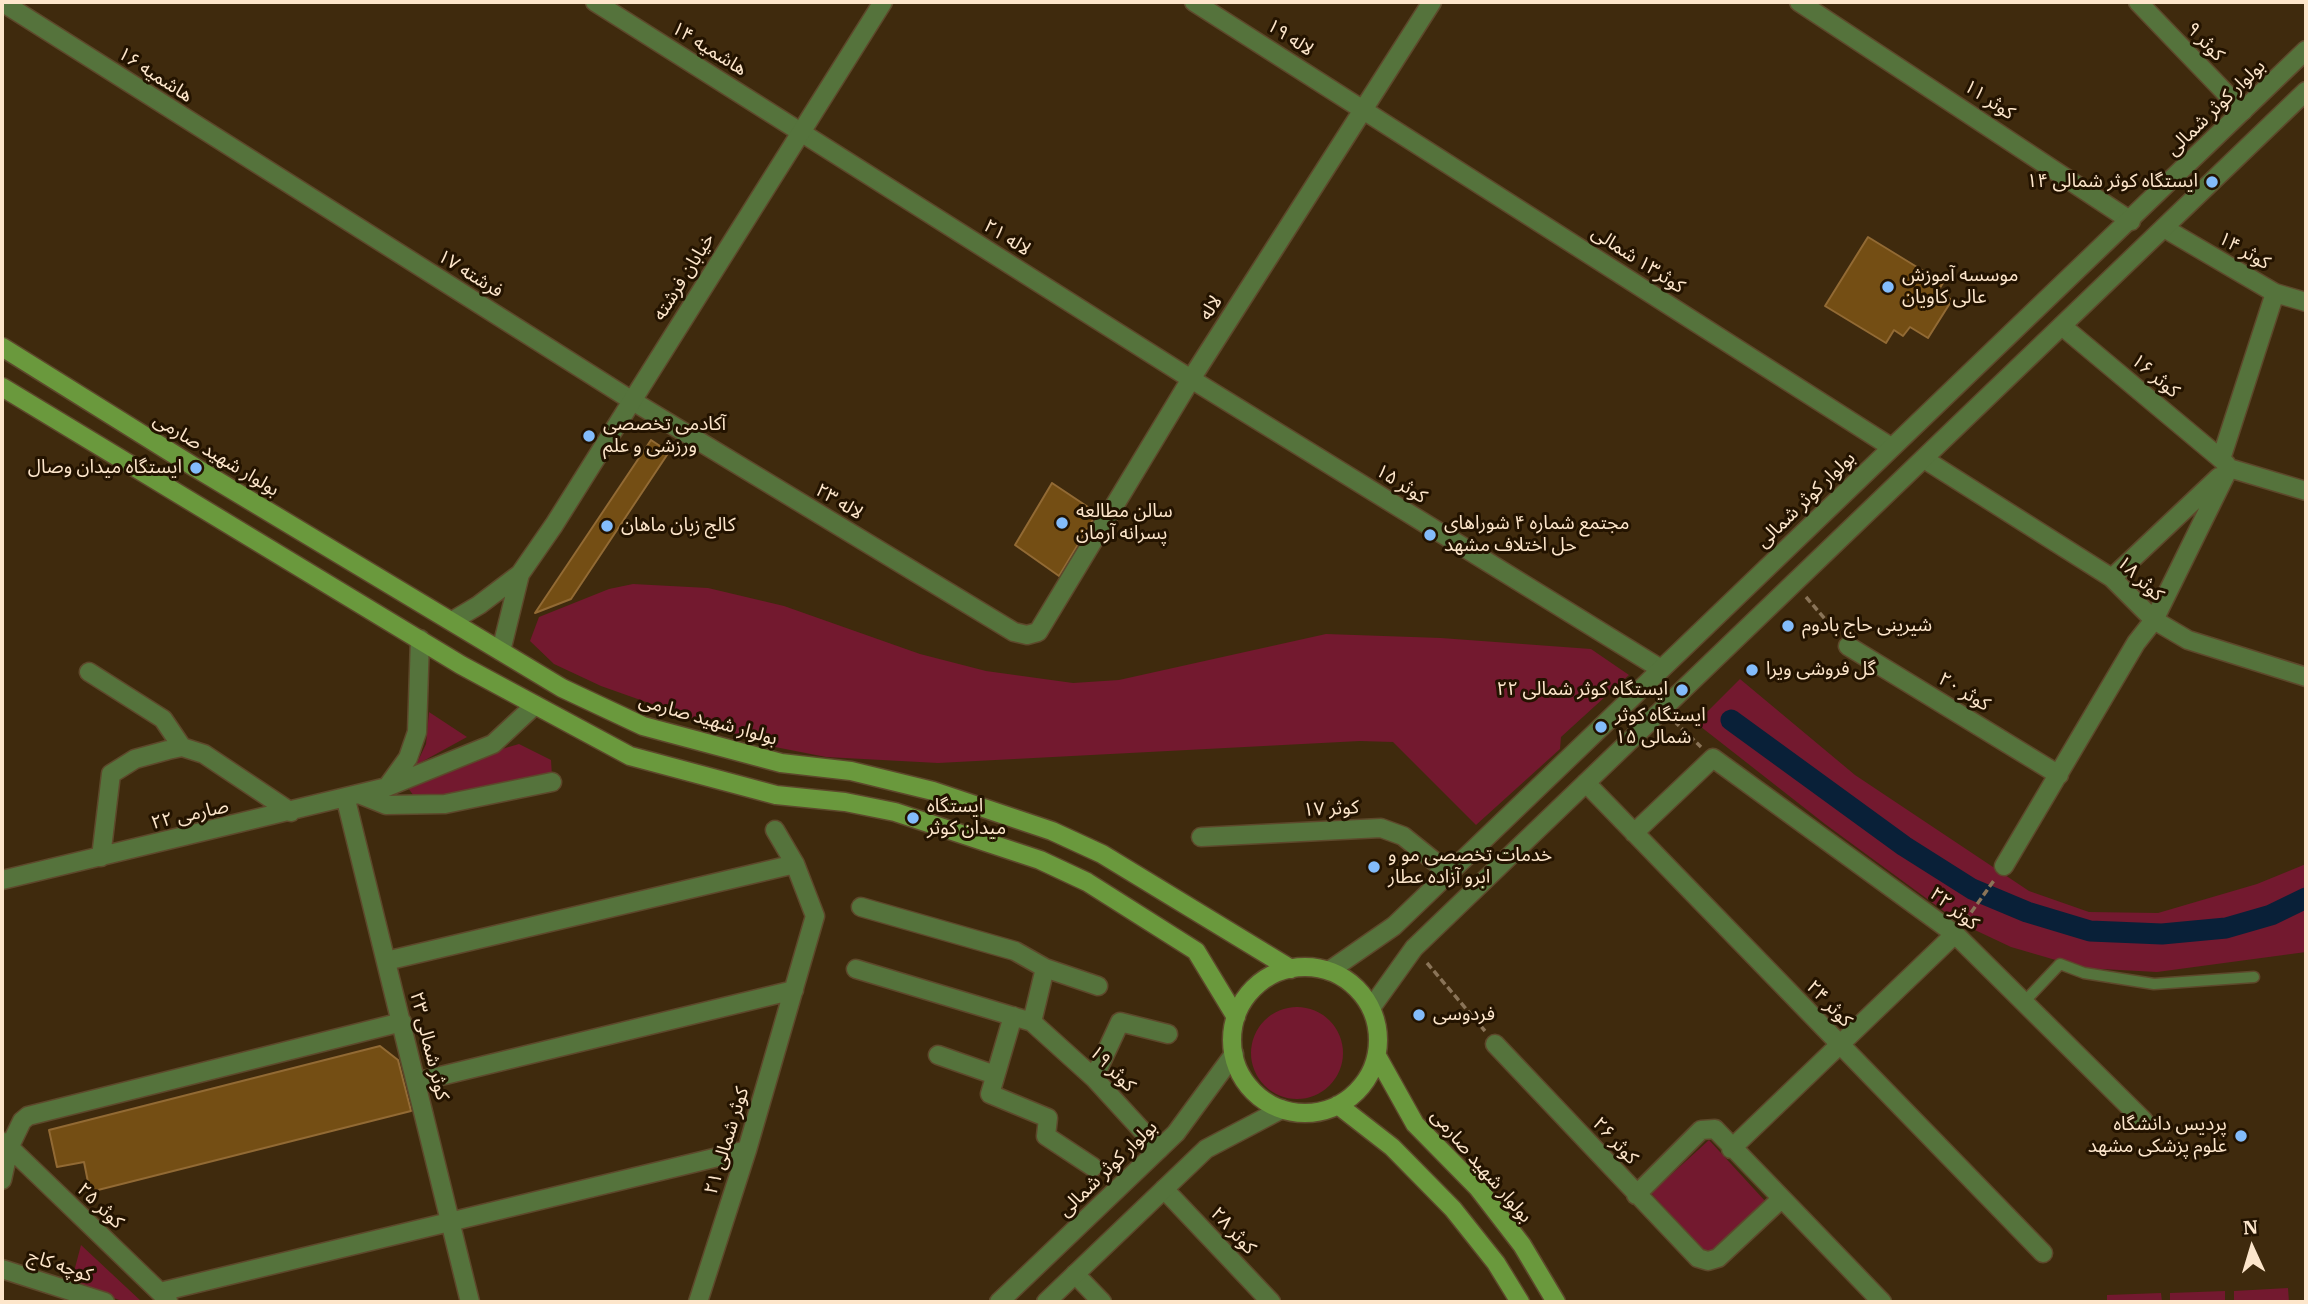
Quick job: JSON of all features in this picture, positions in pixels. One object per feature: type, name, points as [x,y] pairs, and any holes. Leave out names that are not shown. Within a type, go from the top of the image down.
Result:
[{"type":"main road","name":"بولوار شهید صارمی","points":[[2,346],[145,437],[562,688],[643,726],[781,763],[851,771],[933,791],[1052,831],[1102,854],[1291,969]]},
{"type":"main road","points":[[2,387],[420,639],[630,756],[776,795],[845,802],[895,812],[1040,860],[1087,882],[1196,951],[1236,1017]]},
{"type":"main road","points":[[128,464],[145,437]]},
{"type":"main road","points":[[1310,967],[1329,971],[1346,979],[1371,1008],[1378,1031],[1377,1056],[1359,1089],[1338,1105],[1310,1112],[1282,1109],[1265,1101],[1250,1088],[1234,1054],[1232,1035],[1236,1017],[1257,985],[1291,969],[1310,967]]},
{"type":"main road","name":"بولوار شهید صارمی","points":[[1377,1056],[1415,1124],[1478,1188],[1522,1245],[1556,1302]]},
{"type":"main road","points":[[1338,1105],[1392,1147],[1454,1209],[1496,1263],[1520,1302]]},
{"type":"street","name":"هاشمیه ۱۶","points":[[2,2],[287,184]]},
{"type":"street","name":"هاشمیه ۱۴","points":[[594,2],[800,132]]},
{"type":"street","name":"خیابان فرشته","points":[[501,651],[520,574],[883,2]]},
{"type":"street","name":"لاله ۱۹","points":[[1194,2],[1363,109]]},
{"type":"street","name":"لاله","points":[[1027,635],[1038,632],[1191,379],[1432,2]]},
{"type":"street","name":"کوثر ۱۱","points":[[1800,2],[2132,221]]},
{"type":"street","name":"کوثر ۹","points":[[2138,2],[2243,111]]},
{"type":"street","name":"بولوار کوثر شمالی","points":[[1329,971],[1394,926],[1891,447],[2132,221],[2306,50]]},
{"type":"street","points":[[1371,1008],[1413,948],[2303,95],[2291,79],[2281,74]]},
{"type":"street","name":"کوثر۱۳ شمالی","points":[[1363,109],[1891,447]]},
{"type":"street","name":"لاله ۲۱","points":[[800,132],[1191,379]]},
{"type":"street","name":"فرشته ۱۷","points":[[287,184],[631,400]]},
{"type":"street","name":"کوثر ۱۴","points":[[2164,228],[2275,293],[2306,302]]},
{"type":"street","points":[[2004,866],[2136,643],[2154,620],[2225,463],[2275,293]]},
{"type":"street","name":"کوثر ۱۶","points":[[2062,326],[2225,463],[2306,491]]},
{"type":"street","name":"کوثر ۱۵","points":[[1191,379],[1661,669]]},
{"type":"street","name":"لاله ۲۳","points":[[631,400],[1014,632],[1027,635]]},
{"type":"street","name":"کوثر ۱۸","points":[[1924,459],[2112,578],[2154,620],[2188,640],[2306,677]]},
{"type":"street","points":[[2112,578],[2225,463]]},
{"type":"street","name":"خیابان فرشته","points":[[452,621],[520,574]]},
{"type":"street","points":[[387,787],[408,758],[417,732],[420,639]]},
{"type":"street","name":"کوثر ۲۰","points":[[1847,646],[2059,775]]},
{"type":"street","points":[[89,673],[163,719],[182,747]]},
{"type":"street","name":"صارمی ۲۲","points":[[2,880],[291,813],[387,787],[493,744],[535,705]]},
{"type":"street","points":[[101,857],[111,774],[135,759],[182,747],[204,754],[291,813]]},
{"type":"street","points":[[1634,833],[1713,758]]},
{"type":"street","name":"کوثر ۲۲","points":[[1713,758],[1955,934],[2144,1121]]},
{"type":"street","points":[[353,797],[386,805],[445,804],[552,782]]},
{"type":"street","name":"کوثر ۲۴","points":[[1586,783],[2043,1253]]},
{"type":"street","name":"کوثر شمالی ۲۳","points":[[353,797],[386,961],[470,1302]]},
{"type":"street","name":"کوثر ۱۷","points":[[1201,837],[1381,828],[1403,836],[1449,873]]},
{"type":"street","name":"کوثر شمالی ۲۱","points":[[698,1302],[747,1150],[815,916],[795,864],[775,830]]},
{"type":"street","points":[[386,961],[795,864]]},
{"type":"street","points":[[861,907],[1015,951],[1045,968],[1098,986]]},
{"type":"street","points":[[1731,1149],[1955,934]]},
{"type":"street","points":[[856,968],[1032,1022],[1045,968]]},
{"type":"street","points":[[416,1082],[794,990]]},
{"type":"street","points":[[1013,1016],[989,1094],[1048,1118],[1046,1136],[1093,1167]]},
{"type":"street","points":[[2,1180],[5,1144],[28,1116],[401,1022]]},
{"type":"street","name":"کوثر ۱۹","points":[[1032,1022],[1094,1078],[1159,1149]]},
{"type":"street","points":[[1094,1078],[1120,1022],[1168,1034]]},
{"type":"street","name":"کوثر ۲۶","points":[[1495,1044],[1698,1258],[1708,1261],[1718,1258],[1780,1200]]},
{"type":"street","name":"بولوار کوثر شمالی","points":[[999,1302],[1176,1133],[1234,1054]]},
{"type":"street","points":[[938,1055],[995,1075]]},
{"type":"street","points":[[1046,1302],[1206,1149],[1282,1109]]},
{"type":"street","points":[[1636,1195],[1701,1130],[1715,1129],[1731,1149],[1881,1302]]},
{"type":"street","name":"کوثر ۲۵","points":[[5,1144],[165,1297]]},
{"type":"street","points":[[165,1297],[747,1150]]},
{"type":"street","name":"کوثر ۲۸","points":[[1164,1189],[1271,1302]]},
{"type":"street","name":"کوچه کاج","points":[[2,1269],[105,1302]]},
{"type":"street","points":[[1075,1274],[1102,1302]]},
{"type":"lane","points":[[2024,1002],[2060,964],[2084,973],[2154,984],[2254,977]]},
{"type":"path","points":[[1794,583],[1847,646]]},
{"type":"path","points":[[1662,710],[1713,758]]},
{"type":"path","points":[[1955,934],[2004,866]]},
{"type":"path","points":[[1413,948],[1495,1044]]},
{"type":"shaded area","points":[[633,584],[708,588],[784,606],[920,654],[986,671],[1073,683],[1119,680],[1326,634],[1441,638],[1591,649],[1629,675],[1561,737],[1560,749],[1476,825],[1393,742],[1360,741],[938,763],[826,757],[770,746],[601,686],[554,664],[530,641],[539,617],[609,589]]},
{"type":"shaded area","points":[[1740,679],[1855,775],[2029,891],[2089,912],[2158,913],[2257,884],[2306,864],[2306,952],[2157,972],[2083,968],[2011,947],[1960,923],[1825,824],[1696,723]]},
{"type":"shaded area","points":[[429,712],[467,737],[416,765],[426,744]]},
{"type":"shaded area","points":[[519,744],[551,760],[552,776],[417,800],[408,788],[488,753]]},
{"type":"shaded area","points":[[1297,1007],[1314,1011],[1329,1021],[1339,1036],[1343,1053],[1339,1070],[1329,1085],[1314,1095],[1297,1099],[1280,1095],[1265,1085],[1255,1070],[1251,1053],[1255,1036],[1265,1021],[1280,1011]]},
{"type":"shaded area","points":[[1709,1140],[1766,1202],[1707,1255],[1651,1193]]},
{"type":"shaded area","points":[[81,1245],[142,1302],[125,1302],[71,1283]]},
{"type":"shaded area","points":[[2288,1288],[2289,1302],[2234,1302],[2234,1291]]},
{"type":"shaded area","points":[[2225,1291],[2225,1302],[2170,1302],[2170,1293]]},
{"type":"shaded area","points":[[2161,1293],[2162,1302],[2107,1302],[2107,1295]]},
{"type":"building","name":"موسسه آموزش عالی کاویان","points":[[1868,237],[1943,283],[1938,291],[1952,300],[1928,338],[1910,327],[1903,336],[1894,330],[1886,343],[1825,306]]},
{"type":"building","name":"کالج زبان ماهان","points":[[651,440],[669,452],[571,599],[535,613]]},
{"type":"building","name":"سالن مطالعه پسرانه آرمان","points":[[1052,483],[1097,513],[1059,576],[1015,545]]},
{"type":"building","points":[[380,1046],[398,1060],[411,1111],[90,1192],[84,1162],[57,1167],[49,1130]]},
{"type":"waterway","points":[[1731,720],[1904,846],[1972,889],[2027,912],[2090,931],[2162,934],[2226,928],[2271,915],[2306,898]]},
{"type":"place","name":"ایستگاه کوثر شمالی ۱۴","points":[[2212,182]]},
{"type":"place","name":"موسسه آموزش عالی کاویان","points":[[1888,287]]},
{"type":"place","name":"آکادمی تخصصی ورزشی و علم","points":[[589,436]]},
{"type":"place","name":"ایستگاه میدان وصال","points":[[196,468]]},
{"type":"place","name":"سالن مطالعه پسرانه آرمان","points":[[1062,523]]},
{"type":"place","name":"کالج زبان ماهان","points":[[607,526]]},
{"type":"place","name":"مجتمع شماره ۴ شوراهای حل اختلاف مشهد","points":[[1430,535]]},
{"type":"place","name":"شیرینی حاج بادوم","points":[[1788,626]]},
{"type":"place","name":"گل فروشی ویرا","points":[[1752,670]]},
{"type":"place","name":"ایستگاه کوثر شمالی ۲۲","points":[[1682,690]]},
{"type":"place","name":"ایستگاه کوثر شمالی ۱۵","points":[[1601,727]]},
{"type":"place","name":"ایستگاه میدان کوثر","points":[[913,818]]},
{"type":"place","name":"خدمات تخصصی مو و ابرو آزاده عطار","points":[[1374,867]]},
{"type":"place","name":"فردوسی","points":[[1419,1015]]},
{"type":"place","name":"پردیس دانشگاه علوم پزشکی مشهد","points":[[2241,1136]]}]
